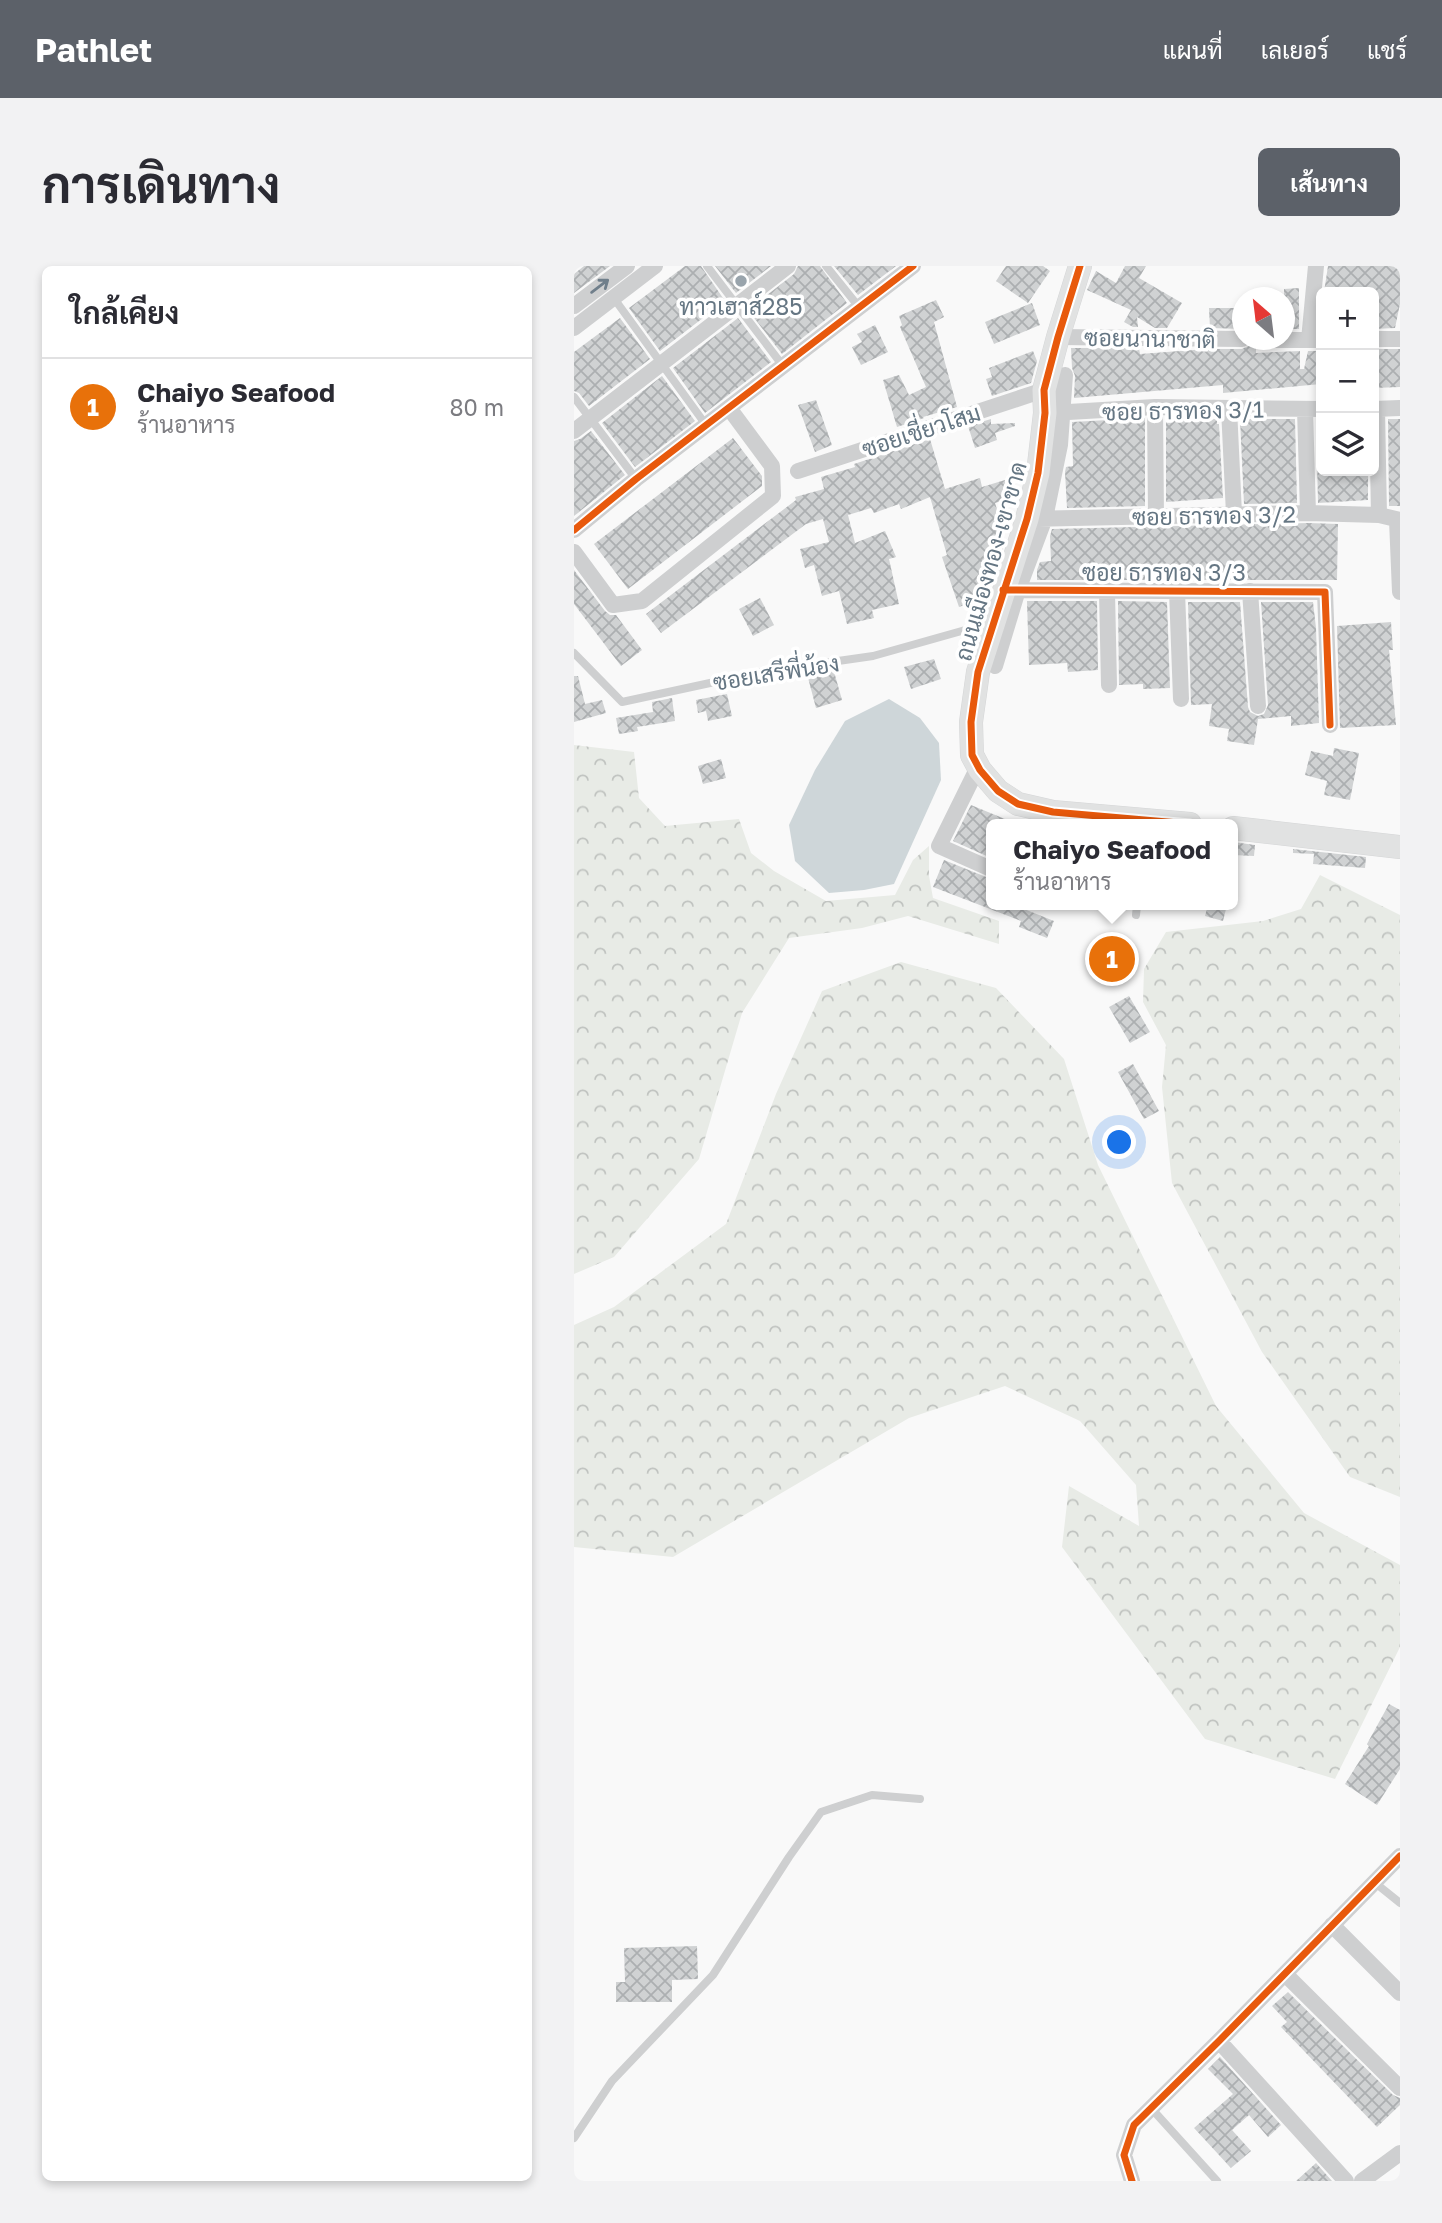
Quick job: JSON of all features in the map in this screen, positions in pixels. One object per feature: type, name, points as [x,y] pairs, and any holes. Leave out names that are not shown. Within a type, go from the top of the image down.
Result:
[{"type":"street","points":[[574,306],[627,266]]},
{"type":"street","points":[[574,328],[655,266]]},
{"type":"street","points":[[574,431],[788,266]]},
{"type":"street","points":[[574,530],[636,479],[913,266]]},
{"type":"street","name":"ถนนเมืองทอง-เขาขาด","points":[[978,767],[972,755],[971,722],[978,672],[994,621],[1010,590],[1036,519],[1038,473],[1053,413],[1044,390],[1080,266]]},
{"type":"street","points":[[1295,340],[1315,340],[1312,267]]},
{"type":"street","name":"ซอยนานาชาติ","points":[[1058,337],[1232,339]]},
{"type":"street","points":[[1379,339],[1400,338]]},
{"type":"street","points":[[1053,413],[1065,375]]},
{"type":"street","name":"ซอยเชี่ยวโสม","points":[[798,471],[1044,390]]},
{"type":"street","points":[[574,552],[613,605],[642,601],[773,496],[772,466],[729,408]]},
{"type":"street","points":[[1155,408],[1156,516]]},
{"type":"street","name":"ซอย ธารทอง 3/1","points":[[1053,413],[1155,408],[1313,409]]},
{"type":"street","points":[[1229,408],[1234,514]]},
{"type":"street","points":[[1379,409],[1400,408]]},
{"type":"street","points":[[1308,513],[1313,409]]},
{"type":"street","points":[[1375,413],[1378,515]]},
{"type":"street","name":"ซอย ธารทอง 3/2","points":[[1036,519],[1308,513],[1378,515],[1399,520]]},
{"type":"street","points":[[1399,520],[1400,590]]},
{"type":"street","points":[[995,666],[1010,590]]},
{"type":"street","name":"ซอย ธารทอง 3/3","points":[[1010,590],[1325,592],[1330,725]]},
{"type":"street","points":[[1177,591],[1181,699]]},
{"type":"street","points":[[1107,592],[1109,685]]},
{"type":"street","points":[[1250,592],[1258,706]]},
{"type":"street","points":[[986,867],[939,846],[978,767],[998,791],[1018,804],[1054,812],[1118,819]]},
{"type":"street","points":[[1238,829],[1400,847]]},
{"type":"street","points":[[1132,2181],[1124,2155],[1133,2125],[1400,1856]]},
{"type":"street","points":[[1332,1925],[1400,1993]]},
{"type":"street","points":[[1285,1974],[1400,2088]]},
{"type":"street","points":[[1219,2041],[1346,2181]]},
{"type":"street","points":[[1363,2181],[1400,2152]]},
{"type":"lane","points":[[707,266],[783,366]]},
{"type":"lane","points":[[826,266],[859,307]]},
{"type":"lane","points":[[614,298],[706,425]]},
{"type":"lane","points":[[574,397],[636,479]]},
{"type":"lane","name":"ซอยเสรีพี่น้อง","points":[[574,653],[622,702],[761,671],[873,656],[994,621]]},
{"type":"lane","points":[[1136,910],[1136,915]]},
{"type":"lane","points":[[574,2138],[611,2081],[713,1975],[821,1812],[872,1795],[920,1798]]},
{"type":"lane","points":[[1374,1882],[1400,1903]]},
{"type":"lane","points":[[1151,2108],[1217,2181]]},
{"type":"green space","points":[[574,745],[634,752],[639,798],[665,826],[739,819],[751,853],[774,871],[826,901],[895,895],[913,860],[929,846],[929,876],[933,898],[999,921],[999,944],[908,916],[862,928],[789,938],[742,1013],[699,1159],[614,1257],[574,1274]]},
{"type":"green space","points":[[1320,875],[1400,915],[1400,1497],[1350,1477],[1262,1352],[1172,1183],[1162,1087],[1166,1045],[1143,1002],[1144,969],[1166,932],[1263,921],[1301,909]]},
{"type":"green space","points":[[901,962],[996,988],[1064,1059],[1098,1165],[1216,1406],[1304,1513],[1400,1565],[1400,1647],[1335,1779],[1205,1739],[1062,1547],[1069,1486],[1139,1526],[1136,1485],[1080,1421],[1005,1386],[909,1418],[673,1557],[574,1547],[574,1325],[614,1307],[726,1224],[776,1094],[822,991]]},
{"type":"shaded area","points":[[889,699],[920,718],[939,743],[941,780],[894,884],[829,893],[795,861],[789,825],[815,770],[845,721]]},
{"type":"building","points":[[584,266],[610,266],[574,293],[574,274]]},
{"type":"building","points":[[685,266],[701,266],[725,301],[660,351],[629,308]]},
{"type":"building","points":[[715,266],[771,266],[736,293]]},
{"type":"building","points":[[798,266],[820,266],[847,303],[782,354],[748,310],[794,274]]},
{"type":"building","points":[[834,266],[896,266],[858,295]]},
{"type":"building","points":[[1006,266],[1043,266],[1050,271],[1028,303],[996,281]]},
{"type":"building","points":[[1125,266],[1146,266],[1139,278],[1182,303],[1167,328],[1155,328],[1137,317],[1138,327],[1133,327],[1124,322],[1131,310],[1087,290],[1096,271],[1116,283]]},
{"type":"building","points":[[1328,266],[1400,266],[1400,304],[1395,328],[1379,329],[1379,287],[1325,287]]},
{"type":"building","points":[[1295,288],[1299,288],[1299,329],[1295,329]]},
{"type":"building","points":[[936,300],[944,317],[934,322],[957,407],[897,427],[883,380],[899,375],[909,395],[926,387],[900,327],[902,325],[899,316]]},
{"type":"building","points":[[1032,303],[1040,325],[994,344],[985,322]]},
{"type":"building","points":[[1209,308],[1232,308],[1232,329],[1210,328]]},
{"type":"building","points":[[620,318],[650,359],[589,406],[579,393],[574,391],[574,352]]},
{"type":"building","points":[[738,318],[771,362],[705,413],[673,368]]},
{"type":"building","points":[[875,325],[888,352],[861,365],[852,347],[862,342],[857,334]]},
{"type":"building","points":[[1071,348],[1139,348],[1140,354],[1207,349],[1256,350],[1256,353],[1300,351],[1300,369],[1304,369],[1308,351],[1316,351],[1316,384],[1223,393],[1223,385],[1074,398],[1075,376]]},
{"type":"building","points":[[1379,349],[1400,349],[1400,387],[1379,388]]},
{"type":"building","points":[[1033,351],[1037,361],[1031,383],[992,396],[986,379],[992,377],[989,368]]},
{"type":"building","points":[[662,376],[695,421],[635,467],[602,423]]},
{"type":"building","points":[[816,400],[832,445],[815,452],[798,405]]},
{"type":"building","points":[[1145,418],[1145,506],[1067,508],[1065,472],[1066,467],[1073,466],[1072,422]]},
{"type":"building","points":[[1166,418],[1217,419],[1223,498],[1166,502]]},
{"type":"building","points":[[991,419],[991,424],[1015,423],[1015,426],[995,433],[997,440],[975,448],[968,426]]},
{"type":"building","points":[[1240,419],[1295,419],[1297,503],[1244,504]]},
{"type":"building","points":[[1388,419],[1400,419],[1400,506],[1389,506]]},
{"type":"building","points":[[591,431],[625,475],[574,516],[574,441]]},
{"type":"building","points":[[733,438],[762,476],[762,486],[628,589],[594,544]]},
{"type":"building","points":[[930,439],[945,489],[980,478],[982,487],[1005,480],[1011,498],[995,503],[1005,534],[1001,535],[1004,544],[1001,556],[981,562],[991,587],[987,597],[959,607],[942,557],[947,555],[930,497],[901,509],[899,504],[874,513],[871,508],[848,515],[855,543],[885,531],[896,557],[889,559],[899,604],[872,610],[874,618],[847,624],[839,591],[822,596],[814,565],[805,568],[800,549],[829,542],[823,519],[806,524],[661,633],[646,614],[796,500],[795,497],[824,489],[821,477]]},
{"type":"building","points":[[1317,476],[1368,476],[1368,500],[1318,503]]},
{"type":"building","points":[[1338,524],[1337,580],[1037,580],[1040,562],[1051,561],[1052,529]]},
{"type":"building","points":[[574,570],[605,611],[616,615],[642,650],[621,666],[574,604]]},
{"type":"building","points":[[760,598],[774,625],[753,636],[739,609]]},
{"type":"building","points":[[1027,601],[1097,601],[1098,670],[1068,672],[1067,663],[1029,665]]},
{"type":"building","points":[[1118,601],[1167,602],[1170,688],[1143,689],[1143,684],[1119,685]]},
{"type":"building","points":[[1188,602],[1240,602],[1248,707],[1250,712],[1258,716],[1264,714],[1268,705],[1261,602],[1313,602],[1319,723],[1291,726],[1291,716],[1258,719],[1254,745],[1227,741],[1229,729],[1209,726],[1212,704],[1191,705]]},
{"type":"building","points":[[1391,622],[1393,650],[1389,650],[1396,725],[1340,728],[1337,626]]},
{"type":"building","points":[[934,659],[941,679],[911,689],[904,667]]},
{"type":"building","points":[[833,668],[842,700],[816,708],[807,674]]},
{"type":"building","points":[[574,676],[578,676],[585,704],[602,700],[606,713],[574,722]]},
{"type":"building","points":[[727,694],[732,716],[708,721],[706,711],[698,713],[696,700]]},
{"type":"building","points":[[672,698],[675,721],[637,727],[638,731],[619,734],[616,718],[653,712],[652,702]]},
{"type":"building","points":[[1334,748],[1359,753],[1350,800],[1324,795],[1327,781],[1305,775],[1311,751],[1333,756]]},
{"type":"building","points":[[721,759],[726,778],[703,784],[698,766]]},
{"type":"building","points":[[971,805],[1005,819],[986,819],[986,856],[953,841]]},
{"type":"building","points":[[1238,843],[1255,845],[1254,856],[1238,855]]},
{"type":"building","points":[[1293,849],[1366,857],[1365,868],[1313,864],[1314,854],[1293,853]]},
{"type":"building","points":[[944,860],[986,877],[986,907],[933,887]]},
{"type":"building","points":[[993,910],[1026,910],[1054,921],[1047,938],[1019,927],[1021,921]]},
{"type":"building","points":[[1207,910],[1226,910],[1223,921],[1205,916]]},
{"type":"building","points":[[1109,935],[1130,943],[1116,982],[1094,974]]},
{"type":"building","points":[[1129,996],[1150,1032],[1130,1043],[1109,1007]]},
{"type":"building","points":[[1133,1064],[1159,1111],[1144,1119],[1118,1072]]},
{"type":"building","points":[[1389,1704],[1400,1710],[1400,1769],[1377,1805],[1345,1784],[1369,1746],[1367,1744]]},
{"type":"building","points":[[697,1946],[698,1979],[672,1980],[672,2002],[616,2002],[616,1982],[625,1982],[624,1948]]},
{"type":"building","points":[[1288,1992],[1393,2095],[1400,2098],[1400,2105],[1377,2127],[1281,2027],[1287,2022],[1272,2006]]},
{"type":"building","points":[[1220,2057],[1281,2125],[1268,2137],[1249,2115],[1232,2130],[1251,2151],[1231,2168],[1194,2128],[1233,2094],[1208,2069]]},
{"type":"building","points":[[1316,2163],[1332,2181],[1296,2181]]},
{"type":"cycle path","points":[[574,530],[636,479],[913,266]]},
{"type":"cycle path","points":[[1080,266],[1044,390],[1045,413],[1038,473],[1027,519],[978,672],[971,722],[972,755],[980,770],[998,791],[1018,804],[1053,812],[1133,819]]},
{"type":"cycle path","points":[[1003,590],[1325,592],[1330,725]]},
{"type":"cycle path","points":[[1132,2181],[1124,2155],[1134,2125],[1400,1856]]},
{"type":"place","name":"ทาวเฮาส์285","points":[[741,281]]},
{"type":"place","name":"Chaiyo Seafood","points":[[1112,959]]}]
